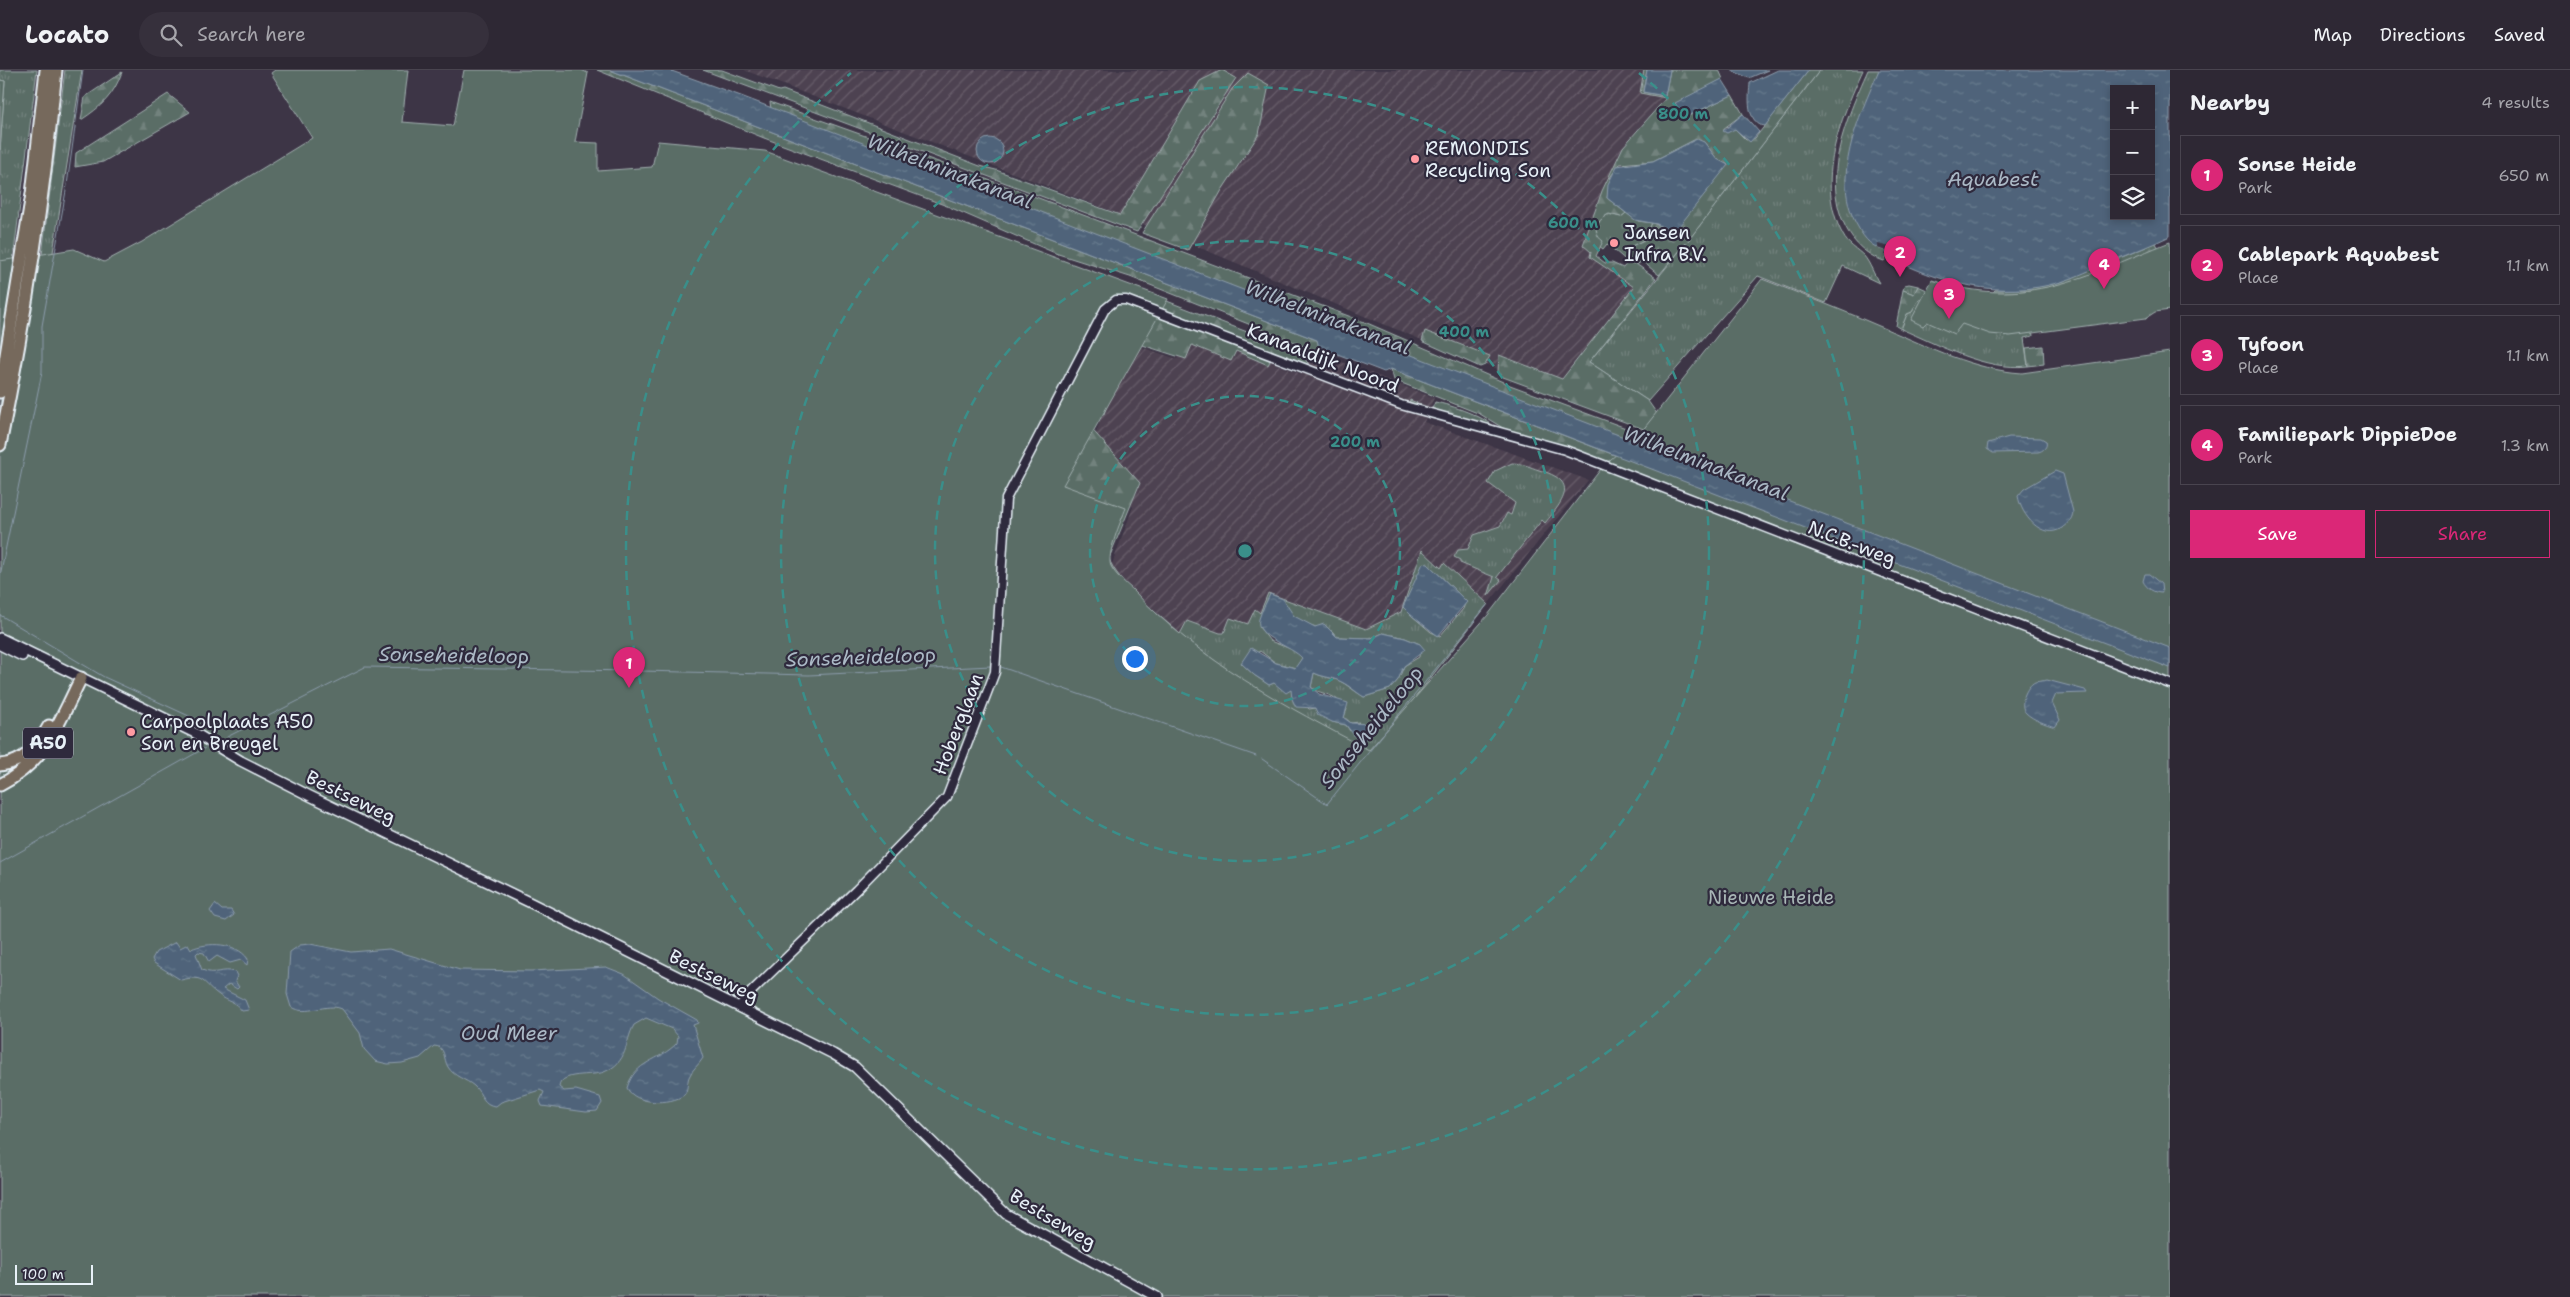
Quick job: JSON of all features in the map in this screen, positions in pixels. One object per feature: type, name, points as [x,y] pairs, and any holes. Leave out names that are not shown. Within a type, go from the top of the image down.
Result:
[{"type":"highway","points":[[0,392],[19,284],[46,70]]},
{"type":"highway","points":[[0,445],[24,316],[41,206],[56,70]]},
{"type":"highway","points":[[0,342],[8,309],[19,284]]},
{"type":"highway","name":"A50","points":[[0,765],[23,758],[37,745],[76,679]]},
{"type":"highway","name":"A50","points":[[0,785],[22,772],[42,752],[76,679]]},
{"type":"main road","name":"Bestseweg","points":[[0,638],[91,689],[237,761],[241,761]]},
{"type":"main road","name":"Bestseweg","points":[[0,646],[195,733],[241,761],[833,1054],[855,1068],[1006,1214],[1157,1297]]},
{"type":"street","name":"Kanaaldijk Noord","points":[[1116,300],[1126,300],[1401,405],[1521,438]]},
{"type":"street","name":"Hoberglaan","points":[[739,1007],[748,995],[756,990],[923,822],[951,789],[995,672],[1006,499],[1105,308],[1116,300]]},
{"type":"street","name":"N.C.B.-weg","points":[[1521,438],[1565,450],[1614,468],[2170,684]]},
{"type":"shaded area","points":[[744,70],[1644,70],[1640,93],[1666,97],[1623,147],[1591,252],[1591,257],[1634,287],[1553,390],[1422,340],[1109,210]]},
{"type":"shaded area","points":[[1190,330],[1301,374],[1314,351],[1434,398],[1424,422],[1588,480],[1488,604],[1444,564],[1441,568],[1422,550],[1401,612],[1366,629],[1268,593],[1260,613],[1255,609],[1248,624],[1220,633],[1187,621],[1180,634],[1111,567],[1133,507],[1130,505],[1093,442],[1127,342],[1177,359]]},
{"type":"green space","points":[[0,70],[37,70],[13,260],[0,322],[0,150],[5,81],[0,80]]},
{"type":"green space","points":[[65,70],[82,70],[47,290],[41,263]]},
{"type":"green space","name":"Nieuwe Heide","points":[[275,70],[408,70],[402,122],[453,126],[464,70],[581,70],[588,73],[575,142],[598,143],[598,171],[652,167],[658,141],[765,151],[1168,299],[1063,485],[1126,508],[1112,546],[1111,566],[1118,576],[1159,616],[1186,639],[1245,680],[1275,699],[1369,750],[1488,615],[1604,465],[1638,436],[1762,279],[1840,309],[1952,357],[2004,371],[2022,373],[2170,352],[2170,1297],[0,1297],[0,261],[74,249],[104,262],[142,242],[312,138],[271,73]]},
{"type":"green space","points":[[597,70],[610,70],[1317,340],[1319,347],[1314,350],[1130,277],[1055,253],[947,206],[764,138]]},
{"type":"green space","points":[[703,70],[722,70],[779,91],[783,90],[980,166],[996,170],[1120,215],[1200,81],[1222,70],[1236,78],[1137,232]]},
{"type":"green space","points":[[1644,70],[1647,70],[1643,92],[1665,96],[1670,70],[1719,70],[1723,79],[1675,104],[1684,118],[1732,95],[1743,114],[1723,129],[1735,129],[1746,140],[1755,138],[1809,70],[1820,70],[1687,242],[1659,275],[1642,261],[1646,258],[1632,249],[1632,246],[1644,240],[1652,223],[1662,226],[1728,165],[1717,159],[1704,142],[1694,140],[1653,161],[1620,164],[1611,176],[1607,198],[1626,213],[1621,217],[1609,214],[1599,222],[1596,230],[1603,241],[1596,256],[1605,263],[1612,263],[1623,268],[1628,262],[1636,264],[1656,278],[1589,362],[1648,401],[1676,441],[1503,377],[1498,371],[1499,355],[1562,379],[1634,287],[1590,257],[1591,252],[1583,245],[1602,191],[1623,147],[1666,98],[1640,93]]},
{"type":"green space","points":[[1820,70],[1863,70],[1839,130],[1831,173],[1831,194],[1835,215],[1843,235],[1866,259],[1879,283],[1843,266],[1826,303],[1758,276],[1648,401],[1589,362],[1687,242]]},
{"type":"green space","points":[[1868,70],[1879,70],[1855,132],[1846,180],[1877,248],[1887,251],[1888,256],[1884,261],[1861,248],[1851,236],[1841,216],[1836,195],[1838,152],[1851,109]]},
{"type":"green space","points":[[122,72],[106,100],[81,120],[85,97]]},
{"type":"green space","points":[[1248,73],[1269,85],[1259,134],[1222,190],[1188,250],[1142,233],[1232,89]]},
{"type":"green space","points":[[0,80],[5,81],[0,150]]},
{"type":"green space","points":[[168,94],[190,112],[103,162],[75,167],[76,153]]},
{"type":"green space","points":[[770,102],[1028,194],[1367,323],[1510,385],[1642,434],[1715,473],[771,109]]},
{"type":"green space","points":[[1626,213],[1638,221],[1652,223],[1644,240],[1632,246],[1646,258],[1638,264],[1628,262],[1607,244],[1603,249],[1599,246],[1602,241],[1596,230],[1599,222],[1609,214],[1621,217]]},
{"type":"green space","points":[[2170,242],[2170,310],[2155,312],[2146,318],[2010,336],[1990,334],[1962,324],[1954,334],[1927,322],[1923,326],[1911,320],[1932,280],[1966,289],[1997,292],[2026,291],[2082,277]]},
{"type":"green space","points":[[2156,243],[2158,247],[2151,263],[2136,258],[2064,285],[2026,291],[1992,293],[1995,290],[2025,289],[2061,282]]},
{"type":"green space","points":[[1063,261],[1268,340],[1303,356],[1310,366],[1128,298]]},
{"type":"green space","points":[[1905,285],[1918,286],[1914,294],[1903,290]]},
{"type":"green space","points":[[1918,286],[1936,294],[1932,299],[1919,299],[1912,312],[1907,314],[1901,329],[1896,326],[1903,290],[1914,294]]},
{"type":"green space","points":[[1919,299],[2029,308],[2033,336],[2024,338],[2028,366],[2012,367],[1979,361],[1901,329],[1907,314],[1912,312]]},
{"type":"green space","points":[[1125,303],[1271,359],[1268,365],[1236,351],[1231,361],[1192,345],[1186,359],[1130,341],[1104,414],[1095,408]]},
{"type":"green space","points":[[1425,331],[1490,356],[1485,365],[1480,367],[1422,341]]},
{"type":"green space","points":[[2043,346],[2044,364],[2028,366],[2026,348]]},
{"type":"green space","points":[[1391,369],[1708,491],[1743,514],[1560,444],[1508,431],[1480,414],[1394,380]]},
{"type":"green space","points":[[1410,400],[1432,409],[1435,402],[1459,409],[1485,420],[1497,429],[1408,405]]},
{"type":"green space","points":[[1071,406],[1140,483],[1109,558],[1012,496]]},
{"type":"green space","points":[[1512,463],[1526,465],[1552,474],[1564,485],[1564,492],[1558,506],[1545,523],[1542,520],[1497,577],[1501,580],[1488,596],[1494,577],[1460,563],[1460,560],[1454,557],[1458,550],[1468,549],[1474,535],[1500,526],[1507,513],[1511,515],[1515,503],[1488,483],[1495,471]]},
{"type":"green space","points":[[1422,550],[1441,568],[1444,563],[1488,604],[1373,752],[1296,720],[1098,575],[1109,558],[1113,567],[1129,588],[1180,634],[1187,621],[1220,633],[1224,633],[1230,618],[1248,624],[1255,609],[1260,613],[1268,593],[1366,629],[1401,612]],"holes":[[[1428,564],[1466,601],[1463,609],[1440,636],[1431,632],[1411,615]],[[1270,594],[1282,602],[1302,622],[1332,631],[1337,637],[1372,638],[1383,633],[1405,638],[1420,644],[1419,657],[1404,666],[1398,680],[1390,689],[1364,697],[1338,680],[1314,673],[1311,687],[1339,701],[1347,709],[1344,717],[1351,723],[1359,722],[1350,731],[1346,725],[1332,722],[1316,708],[1309,709],[1291,690],[1274,683],[1269,685],[1241,663],[1260,651],[1276,663],[1296,668],[1302,658],[1296,651],[1270,641],[1259,627]]]},
{"type":"water","points":[[610,70],[669,70],[741,96],[2170,648],[2170,668],[1391,369],[1384,372],[1319,347],[1317,340]]},
{"type":"water","points":[[1647,70],[1670,70],[1665,96],[1643,92]]},
{"type":"water","points":[[1733,70],[1768,70],[1749,78],[1733,71]]},
{"type":"water","points":[[1778,70],[1809,70],[1765,126],[1760,125],[1752,117],[1750,111],[1750,83]]},
{"type":"water","name":"Aquabest","points":[[1879,70],[2170,70],[2170,236],[2067,280],[2038,287],[1993,289],[1948,281],[1927,274],[1885,255],[1886,251],[1873,245],[1866,239],[1858,227],[1850,208],[1846,189],[1847,169],[1850,148],[1863,108]]},
{"type":"water","points":[[1722,79],[1732,95],[1684,118],[1675,103]]},
{"type":"water","points":[[1743,114],[1759,132],[1750,142],[1735,129],[1727,133],[1723,131]]},
{"type":"water","points":[[990,138],[999,142],[1003,151],[999,160],[990,164],[981,160],[977,151],[981,142]]},
{"type":"water","points":[[1697,139],[1704,142],[1717,159],[1728,165],[1676,230],[1670,231],[1657,224],[1635,220],[1607,198],[1608,184],[1617,166],[1653,161]]},
{"type":"water","points":[[2009,437],[2041,438],[2046,441],[2046,447],[2038,452],[1993,453],[1987,449],[1988,443]]},
{"type":"water","points":[[2055,471],[2063,474],[2073,512],[2071,519],[2062,528],[2047,531],[2040,529],[2028,518],[2023,511],[2018,496],[2024,489]]},
{"type":"water","points":[[1423,563],[1428,564],[1467,602],[1438,636],[1403,607]]},
{"type":"water","points":[[2145,574],[2149,574],[2161,584],[2162,593],[2153,591],[2146,586],[2143,581]]},
{"type":"water","points":[[1270,594],[1283,599],[1294,616],[1315,627],[1324,624],[1337,637],[1372,638],[1383,633],[1420,644],[1425,650],[1404,666],[1398,680],[1390,689],[1364,697],[1341,682],[1314,673],[1311,687],[1319,694],[1348,703],[1344,718],[1351,723],[1371,724],[1371,731],[1365,739],[1357,739],[1346,725],[1332,722],[1318,715],[1315,708],[1296,707],[1292,699],[1291,690],[1286,693],[1274,683],[1269,685],[1241,663],[1251,648],[1276,663],[1295,668],[1302,658],[1268,636],[1259,625],[1260,616]]},
{"type":"water","points":[[2047,680],[2085,690],[2087,693],[2056,694],[2052,703],[2060,720],[2055,727],[2032,718],[2026,713],[2023,706],[2024,696],[2032,684]]},
{"type":"water","points":[[215,904],[222,910],[231,910],[234,915],[226,921],[215,918],[210,911]]},
{"type":"water","points":[[176,942],[180,948],[188,944],[191,949],[205,945],[221,945],[243,953],[248,959],[247,965],[241,960],[230,963],[217,956],[209,962],[204,953],[198,952],[196,954],[202,970],[207,972],[235,972],[237,976],[235,981],[239,987],[237,989],[229,984],[223,989],[245,1000],[249,1010],[242,1011],[237,1005],[219,995],[199,979],[189,978],[181,980],[154,963],[152,959],[156,952]]},
{"type":"water","name":"Oud Meer","points":[[310,944],[351,952],[389,949],[460,970],[531,971],[606,967],[624,974],[658,998],[697,1020],[698,1023],[693,1025],[703,1058],[690,1074],[684,1095],[678,1098],[671,1101],[654,1102],[637,1098],[631,1094],[627,1088],[636,1072],[677,1043],[678,1036],[672,1029],[646,1018],[634,1025],[625,1052],[618,1063],[612,1068],[604,1072],[577,1075],[561,1082],[559,1087],[564,1091],[576,1090],[600,1097],[602,1103],[597,1111],[586,1112],[542,1106],[540,1101],[544,1092],[540,1090],[501,1102],[496,1106],[491,1105],[485,1101],[474,1086],[451,1070],[446,1064],[441,1048],[434,1046],[420,1058],[402,1063],[388,1064],[375,1061],[364,1049],[360,1033],[342,1009],[329,1007],[303,1011],[291,1007],[287,994],[290,952],[300,945]]},
{"type":"pier","points":[[1878,244],[1890,247],[1889,251],[1893,253],[1895,250],[1905,253],[1904,264],[1885,255],[1886,251],[1877,248]]},
{"type":"waterway","points":[[0,576],[42,372],[42,326],[67,185],[83,70]]},
{"type":"waterway","name":"Sonseheideloop","points":[[1262,759],[1327,804],[1487,605]]},
{"type":"waterway","points":[[0,615],[104,677],[213,727]]},
{"type":"waterway","name":"Sonseheideloop","points":[[641,671],[809,675],[991,666]]},
{"type":"waterway","name":"Sonseheideloop","points":[[227,737],[365,667],[635,671]]},
{"type":"waterway","name":"Sonseheideloop","points":[[1001,667],[1256,756]]},
{"type":"waterway","name":"Sonseheideloop","points":[[0,863],[205,748]]},
{"type":"place","name":"REMONDIS Recycling Son","points":[[1415,159]]},
{"type":"place","name":"Jansen Infra B.V.","points":[[1614,243]]},
{"type":"place","name":"Cablepark Aquabest","points":[[1900,277]]},
{"type":"place","name":"Familiepark DippieDoe","points":[[2104,289]]},
{"type":"place","name":"Tyfoon","points":[[1949,319]]},
{"type":"place","name":"Sonse Heide","points":[[629,688]]},
{"type":"place","name":"Carpoolplaats A50 Son en Breugel","points":[[131,732]]},
{"type":"water label","name":"Wilhelminakanaal","points":[[950,171]]},
{"type":"water label","name":"Wilhelminakanaal","points":[[1328,317]]},
{"type":"water label","name":"Wilhelminakanaal","points":[[1706,463]]}]
